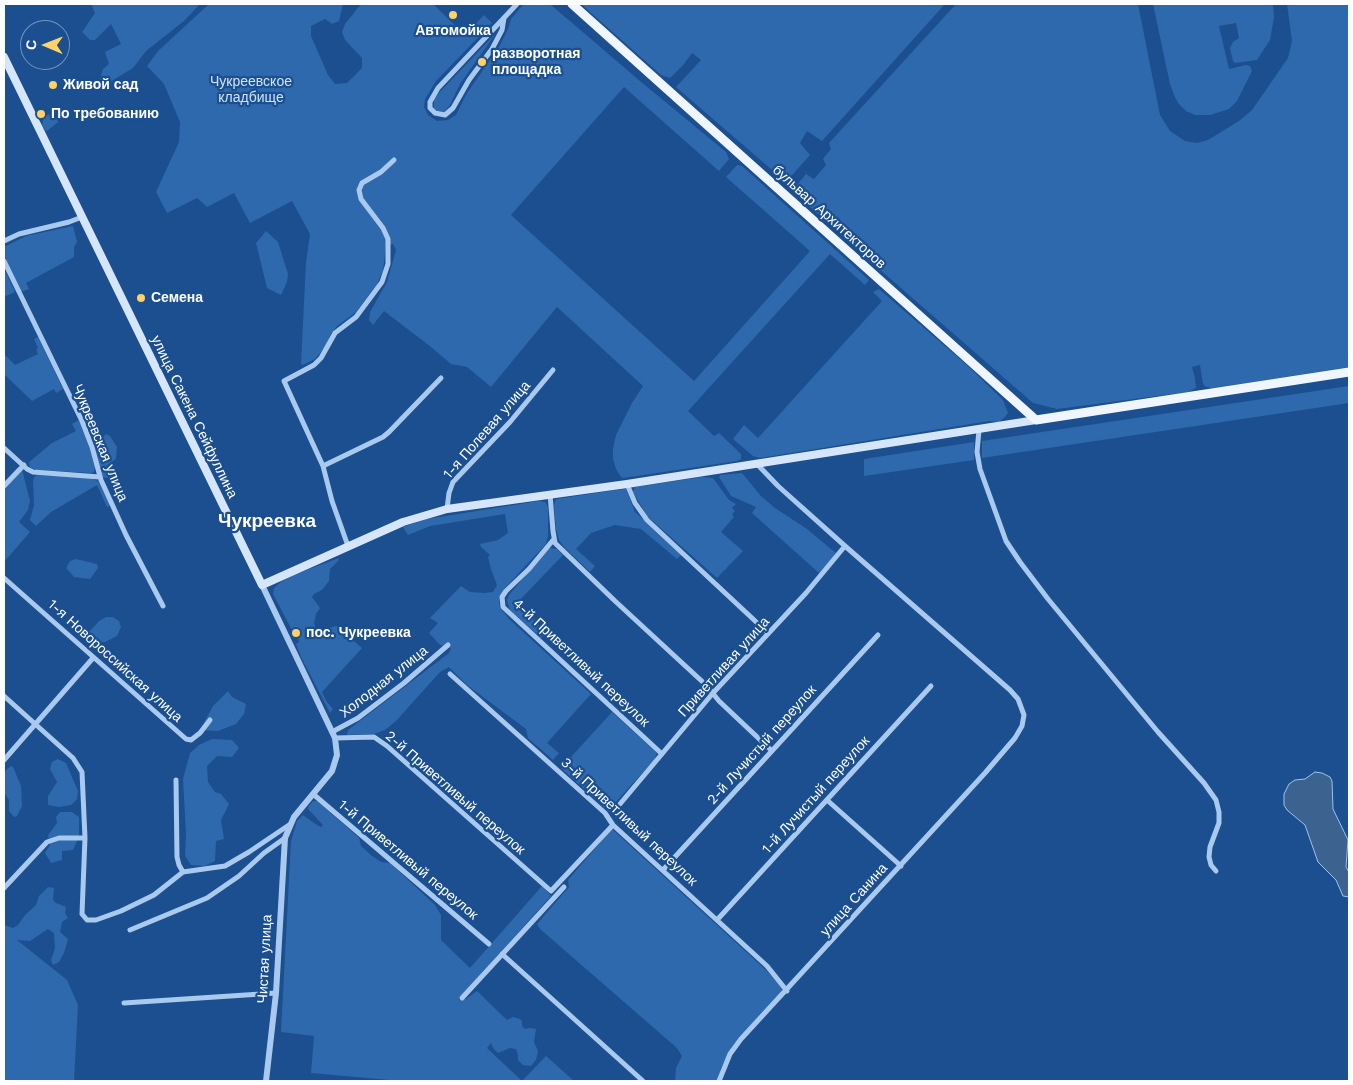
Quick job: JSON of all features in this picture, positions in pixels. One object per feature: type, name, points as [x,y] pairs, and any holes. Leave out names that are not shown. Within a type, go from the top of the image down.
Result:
[{"type":"main road","name":"бульвар Архитекторов","points":[[567,4],[604,34]]},
{"type":"main road","name":"бульвар Архитекторов","points":[[572,4],[1036,420]]},
{"type":"main road","name":"улица Сакена Сейфуллина","points":[[4,57],[262,585]]},
{"type":"main road","points":[[262,585],[403,522],[447,509],[627,484],[1349,372]]},
{"type":"street","points":[[504,18],[502,30],[492,48],[469,80],[450,112],[445,115],[435,113],[430,108],[430,102],[441,83],[517,4]]},
{"type":"street","points":[[348,546],[332,501],[323,466],[284,381],[314,365],[321,358],[335,333],[356,317],[382,282],[388,264],[388,240],[383,228],[361,199],[359,190],[362,183],[381,172],[394,160]]},
{"type":"street","points":[[4,241],[19,234],[82,218]]},
{"type":"street","name":"Чукреевская улица","points":[[4,261],[82,422],[92,447],[100,477],[126,535],[163,606]]},
{"type":"street","name":"1-я Полевая улица","points":[[447,509],[448,493],[453,482],[510,422],[553,370]]},
{"type":"street","points":[[323,466],[383,437],[441,378]]},
{"type":"street","points":[[979,430],[977,452],[980,469],[1006,541],[1048,599],[1158,732],[1204,783],[1216,800],[1219,822],[1210,847],[1209,857],[1211,865],[1216,871]]},
{"type":"street","points":[[4,448],[27,469],[37,473],[100,477]]},
{"type":"street","name":"улица Санина","points":[[719,1081],[730,1054],[741,1039],[985,773],[1015,738],[1022,726],[1024,715],[1018,699],[999,680],[778,486],[756,464]]},
{"type":"street","points":[[4,486],[24,465]]},
{"type":"street","points":[[627,484],[647,520],[768,633]]},
{"type":"street","points":[[550,494],[555,543],[706,685],[772,751]]},
{"type":"street","name":"4-й Приветливый переулок","points":[[554,539],[529,569],[506,591],[502,597],[503,606],[662,754]]},
{"type":"street","name":"Приветливая улица","points":[[620,804],[713,693],[846,546]]},
{"type":"street","name":"1-я Новороссийская улица","points":[[4,578],[186,739],[191,740],[200,734],[210,720]]},
{"type":"street","name":"улица Сакена Сейфуллина","points":[[262,585],[334,736],[337,755],[332,771],[289,825],[285,838]]},
{"type":"street","name":"2-й Лучистый переулок","points":[[663,870],[878,635]]},
{"type":"street","name":"Холодная улица","points":[[334,736],[404,683],[448,645]]},
{"type":"street","points":[[4,760],[93,658]]},
{"type":"street","name":"3-й Приветливый переулок","points":[[450,674],[605,813],[613,824],[767,966],[787,991]]},
{"type":"street","name":"1-й Лучистый переулок","points":[[717,920],[931,686]]},
{"type":"street","points":[[4,696],[73,758],[82,772],[85,838],[83,918],[91,921],[121,911],[154,894],[183,872],[225,866],[289,825]]},
{"type":"street","name":"2-й Приветливый переулок","points":[[334,736],[374,736],[551,891],[613,824]]},
{"type":"street","points":[[176,780],[178,857],[179,865],[183,872]]},
{"type":"street","name":"1-й Приветливый переулок","points":[[313,794],[489,944]]},
{"type":"street","points":[[827,800],[901,866]]},
{"type":"street","points":[[4,888],[47,842],[59,838],[85,838]]},
{"type":"street","points":[[130,930],[207,898],[239,876],[264,853],[285,838]]},
{"type":"street","name":"Чистая улица","points":[[266,1081],[276,994],[285,838]]},
{"type":"street","points":[[462,998],[564,887]]},
{"type":"street","points":[[502,954],[643,1081]]},
{"type":"street","points":[[124,1003],[276,994]]},
{"type":"green space","points":[[91,4],[200,4],[184,21],[146,51],[133,68],[110,82],[98,86],[103,69],[109,64],[105,52],[121,44],[111,24],[95,40],[90,40],[82,32],[95,13]]},
{"type":"green space","name":"Чукреевское кладбище","points":[[209,4],[343,4],[339,21],[332,24],[325,19],[311,26],[311,36],[328,75],[335,84],[347,83],[362,68],[362,58],[345,40],[342,32],[345,24],[361,4],[433,4],[465,35],[484,15],[492,23],[436,81],[425,99],[424,107],[428,115],[437,121],[448,120],[456,115],[467,93],[499,47],[511,19],[522,6],[525,4],[550,4],[726,152],[729,159],[719,171],[624,87],[511,215],[694,381],[810,251],[726,177],[737,165],[742,166],[869,280],[865,285],[830,254],[688,411],[714,436],[719,433],[741,454],[741,459],[737,461],[621,477],[613,459],[616,435],[643,386],[557,307],[491,387],[467,367],[451,364],[384,311],[373,325],[369,320],[370,312],[387,282],[396,250],[393,244],[386,246],[383,270],[377,284],[356,312],[337,326],[330,335],[327,345],[315,359],[303,365],[301,364],[306,262],[310,234],[292,201],[250,223],[234,193],[207,207],[197,198],[167,213],[156,192],[179,142],[180,122],[164,84],[147,66],[158,51]]},
{"type":"green space","points":[[581,4],[945,4],[822,141],[807,131],[800,143],[810,155],[786,182],[676,87],[701,60],[692,53],[670,78],[661,75]]},
{"type":"green space","points":[[956,4],[1138,4],[1160,115],[1170,131],[1185,141],[1197,143],[1208,140],[1239,121],[1252,110],[1288,58],[1292,41],[1287,4],[1349,4],[1349,367],[1213,388],[1206,387],[1203,384],[1200,365],[1192,367],[1196,388],[1188,392],[1057,409],[1033,403],[792,191],[806,174],[814,179],[826,165],[823,159],[831,149],[829,143]]},
{"type":"green space","points":[[1153,4],[1273,4],[1274,17],[1270,40],[1257,60],[1235,63],[1230,48],[1233,42],[1239,38],[1236,23],[1219,26],[1229,69],[1246,65],[1250,66],[1252,71],[1237,101],[1229,109],[1210,115],[1195,115],[1186,111],[1178,103],[1170,84]]},
{"type":"green space","points":[[496,33],[460,84],[450,105],[444,112],[434,109],[434,99]]},
{"type":"green space","points":[[55,114],[58,122],[47,131],[42,125],[44,116]]},
{"type":"green space","points":[[73,226],[77,242],[74,247],[74,257],[26,283],[29,289],[21,292],[8,267],[4,247],[26,236]]},
{"type":"green space","points":[[266,231],[278,242],[288,274],[287,282],[281,295],[267,288],[256,243]]},
{"type":"green space","points":[[4,268],[15,292],[4,297]]},
{"type":"green space","points":[[879,289],[968,366],[1003,400],[1008,413],[1004,418],[999,422],[989,421],[760,458],[753,456],[733,439],[744,425],[758,438],[882,301],[873,292]]},
{"type":"green space","points":[[38,337],[63,389],[56,393],[54,389],[32,401],[4,374],[4,354],[15,365],[38,354],[36,349],[38,348],[34,339]]},
{"type":"green space","points":[[1349,386],[1349,403],[982,458],[982,441]]},
{"type":"green space","points":[[79,420],[95,466],[94,472],[36,470],[30,467],[29,462],[52,443],[76,431],[72,424]]},
{"type":"green space","points":[[106,434],[110,436],[117,447],[116,459],[110,463],[111,472],[107,478],[101,474],[94,451],[96,443]]},
{"type":"green space","points":[[974,442],[974,460],[864,476],[864,459]]},
{"type":"green space","points":[[17,468],[22,469],[30,501],[28,510],[19,522],[30,532],[4,562],[4,482]]},
{"type":"green space","points":[[742,473],[761,496],[775,508],[807,529],[837,554],[819,573],[752,513],[756,507],[731,496],[719,477],[720,475]]},
{"type":"green space","points":[[35,476],[88,477],[98,481],[111,505],[107,507],[97,485],[51,512],[36,526],[30,520],[34,505],[33,480]]},
{"type":"green space","points":[[702,477],[713,478],[729,500],[736,504],[732,508],[735,511],[732,514],[734,517],[721,532],[743,551],[717,578],[647,516],[633,492],[635,487]]},
{"type":"green space","points":[[626,489],[635,512],[681,555],[677,559],[641,529],[615,525],[591,533],[576,549],[595,566],[590,572],[559,540],[554,505],[556,499]]},
{"type":"green space","points":[[539,501],[545,502],[548,507],[548,536],[546,544],[504,589],[499,601],[500,608],[509,619],[591,694],[547,743],[559,753],[553,760],[528,738],[526,729],[467,685],[449,667],[440,672],[396,721],[385,730],[374,734],[347,735],[348,730],[449,653],[451,648],[440,645],[429,633],[438,623],[430,618],[461,586],[470,592],[484,593],[493,592],[497,585],[488,557],[490,555],[480,544],[498,540],[508,533],[505,514],[430,526],[408,535],[403,527],[427,519]]},
{"type":"green space","points":[[549,548],[557,549],[563,555],[516,604],[547,632],[541,638],[510,610],[507,600],[509,595]]},
{"type":"green space","points":[[339,558],[330,569],[329,581],[322,590],[312,597],[320,608],[316,614],[314,624],[317,631],[321,634],[328,628],[341,625],[344,627],[341,630],[362,648],[322,692],[333,709],[330,713],[301,657],[296,644],[299,642],[296,631],[293,632],[273,594],[274,588],[282,581]]},
{"type":"green space","points":[[76,559],[97,564],[98,568],[90,579],[74,577],[66,568],[70,561]]},
{"type":"green space","points":[[106,617],[113,617],[119,621],[121,627],[117,636],[105,642],[97,642],[91,639],[88,633],[99,621]]},
{"type":"green space","points":[[228,691],[232,697],[246,704],[244,714],[236,724],[218,731],[200,730],[213,706]]},
{"type":"green space","points":[[612,712],[657,753],[654,760],[614,804],[622,812],[616,818],[561,768]]},
{"type":"green space","points":[[212,739],[232,740],[239,748],[232,757],[217,756],[207,766],[208,782],[215,792],[221,794],[229,804],[221,820],[224,839],[216,841],[215,861],[205,866],[191,865],[185,856],[186,834],[183,779],[190,753],[199,745]]},
{"type":"green space","points":[[58,759],[66,763],[78,791],[77,799],[71,805],[59,807],[48,805],[48,796],[57,782],[50,769],[52,762]]},
{"type":"green space","points":[[11,766],[21,786],[22,806],[17,816],[14,817],[9,811],[9,800],[4,792],[4,774]]},
{"type":"green space","points":[[313,801],[317,801],[359,838],[361,846],[371,855],[381,862],[390,863],[435,905],[441,915],[441,940],[470,968],[542,886],[551,896],[459,1000],[466,999],[477,991],[507,1020],[513,1017],[520,1019],[525,1029],[536,1029],[534,1042],[538,1051],[536,1060],[531,1066],[523,1065],[518,1060],[516,1049],[510,1048],[498,1053],[491,1043],[487,1048],[522,1081],[401,1081],[311,1073],[314,1036],[281,1032],[291,841],[297,821],[303,815],[321,827],[323,825],[308,809]]},
{"type":"green space","points":[[60,812],[72,812],[79,817],[79,836],[73,850],[62,851],[62,860],[51,863],[45,853],[50,845],[48,835],[57,823],[56,817]]},
{"type":"green space","points":[[612,829],[767,971],[782,988],[781,994],[733,1046],[721,1068],[717,1081],[675,1081],[676,1068],[682,1056],[677,1048],[540,929],[537,924],[569,887],[568,880]]},
{"type":"green space","points":[[48,887],[54,888],[53,900],[66,907],[65,913],[68,918],[62,922],[60,932],[68,939],[59,962],[53,965],[51,960],[55,948],[54,933],[48,929],[30,941],[17,940],[67,980],[78,1005],[74,1081],[4,1081],[4,925],[13,928],[18,925],[36,905],[39,896]]},
{"type":"green space","points":[[546,1056],[574,1081],[522,1081]]},
{"type":"shaded area","points":[[1315,772],[1330,777],[1332,781],[1333,809],[1348,840],[1346,867],[1349,872],[1349,897],[1343,896],[1336,880],[1318,862],[1305,825],[1287,810],[1284,805],[1284,794],[1289,784],[1295,780],[1305,779]]},
{"type":"place","name":"Автомойка","points":[[453,15]]},
{"type":"place","name":"разворотная площадка","points":[[482,62]]},
{"type":"place","name":"Живой сад","points":[[53,85]]},
{"type":"place","name":"По требованию","points":[[41,114]]},
{"type":"place","name":"Семена","points":[[141,298]]},
{"type":"place","name":"пос. Чукреевка","points":[[296,633]]},
{"type":"district","name":"Чукреевка","points":[[267,521]]}]
